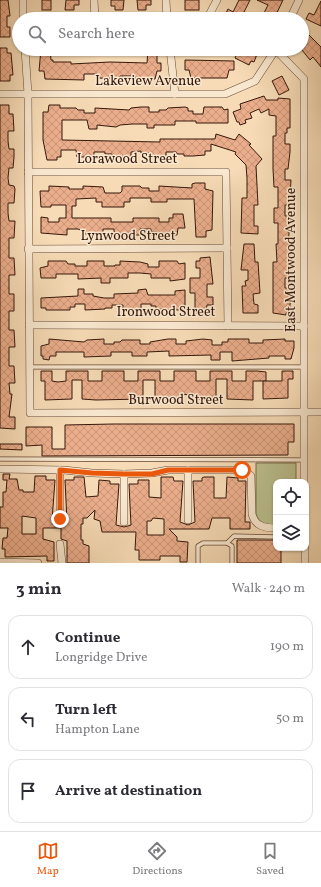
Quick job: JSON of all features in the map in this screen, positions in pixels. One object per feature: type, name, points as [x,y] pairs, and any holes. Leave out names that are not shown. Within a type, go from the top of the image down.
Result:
[{"type":"street","points":[[23,0],[23,12]]},
{"type":"street","points":[[94,0],[95,12]]},
{"type":"street","points":[[166,0],[167,12]]},
{"type":"street","points":[[211,12],[217,0]]},
{"type":"street","points":[[293,12],[299,0]]},
{"type":"street","points":[[25,56],[28,94],[29,367]]},
{"type":"street","points":[[171,56],[175,94]]},
{"type":"street","name":"Lakeview Avenue","points":[[0,94],[225,94],[255,80],[272,56]]},
{"type":"street","name":"East Montwood Avenue","points":[[282,56],[304,78],[304,479]]},
{"type":"street","name":"Lorawood Street","points":[[28,172],[226,172],[227,248]]},
{"type":"street","points":[[227,248],[228,326]]},
{"type":"street","name":"Lynwood Street","points":[[28,249],[227,248]]},
{"type":"street","name":"Ironwood Street","points":[[29,325],[304,326]]},
{"type":"street","name":"Burwood Street","points":[[29,367],[30,413],[321,412]]},
{"type":"street","points":[[0,469],[60,470],[124,474],[152,474],[163,470],[242,470],[248,472],[252,478],[252,516],[257,523],[264,528],[273,528]]},
{"type":"street","points":[[60,470],[60,519]]},
{"type":"street","points":[[188,470],[188,520]]},
{"type":"street","points":[[124,474],[124,522]]},
{"type":"street","points":[[60,544],[62,563]]},
{"type":"street","points":[[305,551],[305,563]]},
{"type":"street","points":[[0,562],[38,563]]},
{"type":"lane","points":[[29,367],[304,367]]},
{"type":"lane","points":[[0,459],[304,460]]},
{"type":"lane","points":[[227,543],[234,536],[273,537]]},
{"type":"lane","points":[[198,563],[198,546],[203,543],[227,543],[232,546],[232,563]]},
{"type":"green space","points":[[256,463],[296,463],[296,479],[273,479],[273,525],[262,523],[256,515]]},
{"type":"building","points":[[0,0],[8,0],[10,16],[7,16],[7,27],[10,27],[10,37],[0,37]]},
{"type":"building","points":[[42,0],[51,0],[51,10],[42,10]]},
{"type":"building","points":[[66,0],[79,0],[79,5],[74,5],[74,10],[65,10]]},
{"type":"building","points":[[111,0],[124,0],[123,10],[115,10],[115,6],[111,6]]},
{"type":"building","points":[[137,0],[151,0],[151,5],[146,5],[146,10],[138,10]]},
{"type":"building","points":[[185,0],[199,0],[199,10],[185,10]]},
{"type":"building","points":[[239,0],[250,0],[244,12],[233,12]]},
{"type":"building","points":[[257,0],[283,0],[277,12],[264,12],[268,5]]},
{"type":"building","points":[[321,1],[321,26],[309,20],[309,13],[314,15]]},
{"type":"building","points":[[309,35],[321,47],[321,67],[313,57],[310,60],[307,56],[309,56]]},
{"type":"building","points":[[0,48],[7,48],[7,53],[11,53],[13,75],[10,75],[10,81],[0,81]]},
{"type":"building","points":[[40,56],[51,56],[53,62],[71,62],[71,64],[110,62],[147,63],[148,56],[157,56],[157,63],[161,63],[161,71],[157,71],[155,79],[135,79],[135,76],[120,76],[120,79],[99,78],[97,74],[84,74],[84,80],[45,79],[44,71],[39,71]]},
{"type":"building","points":[[236,56],[256,56],[254,62],[251,61],[249,65],[235,58]]},
{"type":"building","points":[[185,60],[234,61],[234,70],[229,70],[227,78],[191,78],[189,70],[185,70]]},
{"type":"building","points":[[282,76],[289,90],[279,95],[272,81]]},
{"type":"building","points":[[264,96],[266,100],[278,100],[278,98],[290,99],[290,128],[287,128],[287,133],[285,133],[285,144],[290,144],[290,152],[288,169],[285,169],[285,180],[291,180],[290,197],[288,198],[288,205],[285,205],[285,216],[290,216],[288,249],[290,249],[291,260],[288,278],[285,278],[285,288],[291,288],[291,296],[289,313],[286,313],[286,315],[273,313],[273,262],[277,262],[276,244],[278,244],[278,223],[274,223],[274,208],[278,208],[278,187],[274,187],[273,169],[273,136],[276,136],[276,116],[269,115],[269,109],[261,113],[259,109],[250,113],[252,118],[245,120],[246,123],[240,125],[239,122],[237,122],[233,112],[241,109],[240,104]]},
{"type":"building","points":[[0,105],[9,105],[9,114],[13,114],[14,131],[8,131],[9,149],[14,149],[14,157],[13,168],[9,168],[8,178],[9,185],[14,186],[15,189],[14,203],[8,203],[8,213],[9,221],[15,221],[14,238],[9,238],[9,258],[14,258],[15,275],[9,275],[9,294],[14,294],[14,311],[9,311],[9,330],[14,330],[15,347],[9,347],[9,366],[14,366],[15,383],[9,383],[10,394],[12,394],[9,417],[15,417],[15,429],[0,428]]},
{"type":"building","points":[[49,105],[60,105],[60,108],[76,108],[78,110],[84,110],[84,113],[95,113],[95,108],[129,110],[131,108],[149,107],[149,112],[159,112],[159,110],[166,110],[168,108],[185,107],[188,108],[188,111],[193,111],[193,114],[203,114],[204,107],[222,107],[224,110],[228,109],[228,123],[196,123],[196,121],[175,121],[175,125],[154,125],[154,128],[147,128],[147,124],[132,124],[120,125],[116,127],[97,125],[97,129],[89,129],[87,120],[62,120],[62,140],[160,142],[160,139],[215,139],[216,134],[235,140],[239,134],[251,144],[249,145],[262,159],[256,166],[258,205],[254,205],[254,226],[258,226],[258,234],[241,233],[242,198],[247,198],[247,178],[246,165],[235,154],[236,152],[211,144],[211,151],[205,151],[205,155],[193,156],[184,156],[184,154],[177,154],[176,152],[166,152],[166,157],[149,156],[149,153],[141,153],[141,151],[131,152],[131,157],[113,156],[112,154],[105,154],[105,152],[94,152],[94,157],[77,157],[76,150],[61,150],[61,157],[57,157],[57,160],[47,160],[43,140],[43,112],[48,112]]},
{"type":"building","points":[[205,183],[205,189],[213,191],[212,230],[206,231],[206,237],[196,237],[194,199],[167,199],[167,202],[151,202],[151,198],[130,198],[130,202],[124,202],[124,207],[102,207],[102,202],[96,202],[96,198],[76,199],[76,206],[72,206],[72,218],[111,218],[111,222],[133,222],[133,218],[159,218],[159,222],[169,222],[169,218],[173,218],[173,214],[183,214],[185,228],[178,228],[177,235],[157,234],[157,232],[151,232],[151,229],[140,229],[140,235],[123,235],[114,232],[114,229],[103,229],[103,234],[83,234],[83,231],[78,229],[67,229],[67,235],[41,233],[41,217],[48,218],[48,222],[59,222],[59,218],[66,218],[66,205],[41,207],[40,191],[49,191],[49,186],[69,187],[69,189],[83,189],[83,186],[103,187],[105,193],[120,193],[122,191],[122,186],[140,186],[142,188],[149,188],[149,191],[159,191],[159,186],[192,188],[192,184]]},
{"type":"building","points":[[244,244],[254,244],[255,262],[258,262],[260,293],[253,294],[254,304],[258,305],[258,313],[243,313],[242,286],[246,286],[245,281],[248,280],[248,270],[241,270]]},
{"type":"building","points":[[210,257],[213,284],[207,284],[207,297],[213,297],[213,305],[207,305],[206,313],[195,313],[195,293],[190,293],[190,278],[200,278],[200,268],[196,268],[196,261],[200,261],[200,258]]},
{"type":"building","points":[[48,261],[66,261],[68,264],[75,264],[75,266],[87,266],[87,261],[104,261],[104,266],[120,265],[120,261],[140,262],[148,264],[148,267],[159,267],[159,261],[177,261],[179,264],[185,263],[185,279],[170,281],[170,278],[151,278],[151,274],[140,273],[128,273],[128,278],[110,278],[110,283],[101,283],[101,278],[78,279],[78,274],[56,274],[56,278],[41,278],[40,268],[48,266]]},
{"type":"building","points":[[78,289],[84,289],[84,294],[93,294],[93,296],[104,298],[114,298],[114,294],[138,293],[138,290],[146,289],[148,295],[175,295],[175,291],[185,290],[185,308],[180,308],[180,310],[156,309],[156,306],[151,306],[151,304],[141,304],[141,309],[123,310],[123,305],[112,305],[112,308],[85,310],[85,304],[75,304],[75,307],[70,307],[70,310],[46,310],[46,308],[41,308],[41,298],[78,296]]},
{"type":"building","points":[[49,339],[84,342],[87,340],[104,339],[104,344],[114,344],[114,342],[120,342],[122,340],[140,340],[140,344],[150,344],[150,342],[176,339],[176,344],[186,344],[186,341],[203,339],[212,340],[212,345],[222,345],[222,342],[228,342],[228,339],[249,339],[249,343],[263,343],[263,340],[285,339],[285,341],[294,341],[294,348],[291,359],[285,359],[285,356],[269,356],[269,358],[232,361],[232,352],[220,352],[220,360],[211,360],[211,355],[169,356],[169,351],[147,352],[147,356],[132,356],[132,352],[111,352],[111,356],[84,357],[84,352],[56,352],[56,356],[50,356],[49,360],[43,359],[43,356],[41,356],[41,346],[49,344]]},
{"type":"building","points":[[41,371],[52,371],[52,381],[58,382],[66,381],[66,371],[88,371],[88,381],[102,381],[102,371],[124,371],[124,381],[138,381],[138,371],[160,371],[160,381],[174,381],[174,371],[196,371],[196,381],[210,381],[210,371],[232,371],[232,381],[246,381],[246,371],[257,371],[266,372],[266,381],[253,381],[253,400],[227,399],[227,379],[216,379],[216,399],[190,399],[190,395],[180,394],[180,399],[157,399],[155,398],[155,380],[143,380],[142,399],[82,399],[82,380],[72,380],[72,399],[45,400],[45,381],[41,381]]},
{"type":"building","points":[[282,371],[293,371],[293,379],[288,379],[288,398],[263,399],[263,381],[282,381]]},
{"type":"building","points":[[294,424],[294,442],[288,442],[288,455],[42,456],[42,445],[26,446],[26,427],[52,427],[52,449],[65,449],[65,425]]},
{"type":"building","points":[[0,444],[22,444],[22,450],[0,449]]},
{"type":"building","points":[[3,474],[10,474],[9,479],[17,479],[19,490],[23,490],[23,492],[34,492],[35,476],[46,476],[46,480],[55,480],[52,521],[60,524],[67,521],[65,480],[74,480],[74,477],[84,477],[86,497],[98,496],[99,480],[110,481],[110,484],[119,484],[116,525],[124,527],[131,525],[129,484],[138,484],[138,480],[149,480],[149,497],[161,498],[161,477],[173,477],[174,481],[183,481],[180,522],[188,525],[195,522],[193,481],[202,481],[202,478],[204,477],[214,477],[214,498],[226,498],[227,477],[238,478],[238,481],[246,481],[245,522],[250,522],[250,529],[230,529],[230,518],[212,518],[209,529],[169,529],[177,537],[177,541],[188,542],[187,562],[180,562],[180,556],[160,556],[160,560],[139,560],[139,550],[135,550],[136,532],[102,532],[100,521],[94,519],[95,510],[87,518],[83,518],[83,524],[81,524],[81,540],[83,540],[83,544],[89,546],[89,563],[67,563],[67,541],[61,539],[61,528],[43,528],[43,539],[54,542],[54,561],[47,561],[47,556],[5,557],[5,549],[2,549],[3,538],[7,538],[8,528],[0,528],[0,507],[3,507],[3,492],[6,492],[7,480],[3,480]],"holes":[[[22,516],[36,518],[36,534],[22,534]],[[153,518],[164,519],[164,535],[147,535],[147,521],[151,521]]]},
{"type":"building","points":[[237,540],[273,540],[273,551],[281,551],[281,563],[237,563]]},
{"type":"route","points":[[60,519],[60,470],[96,473],[152,474],[163,470],[242,470]]}]
